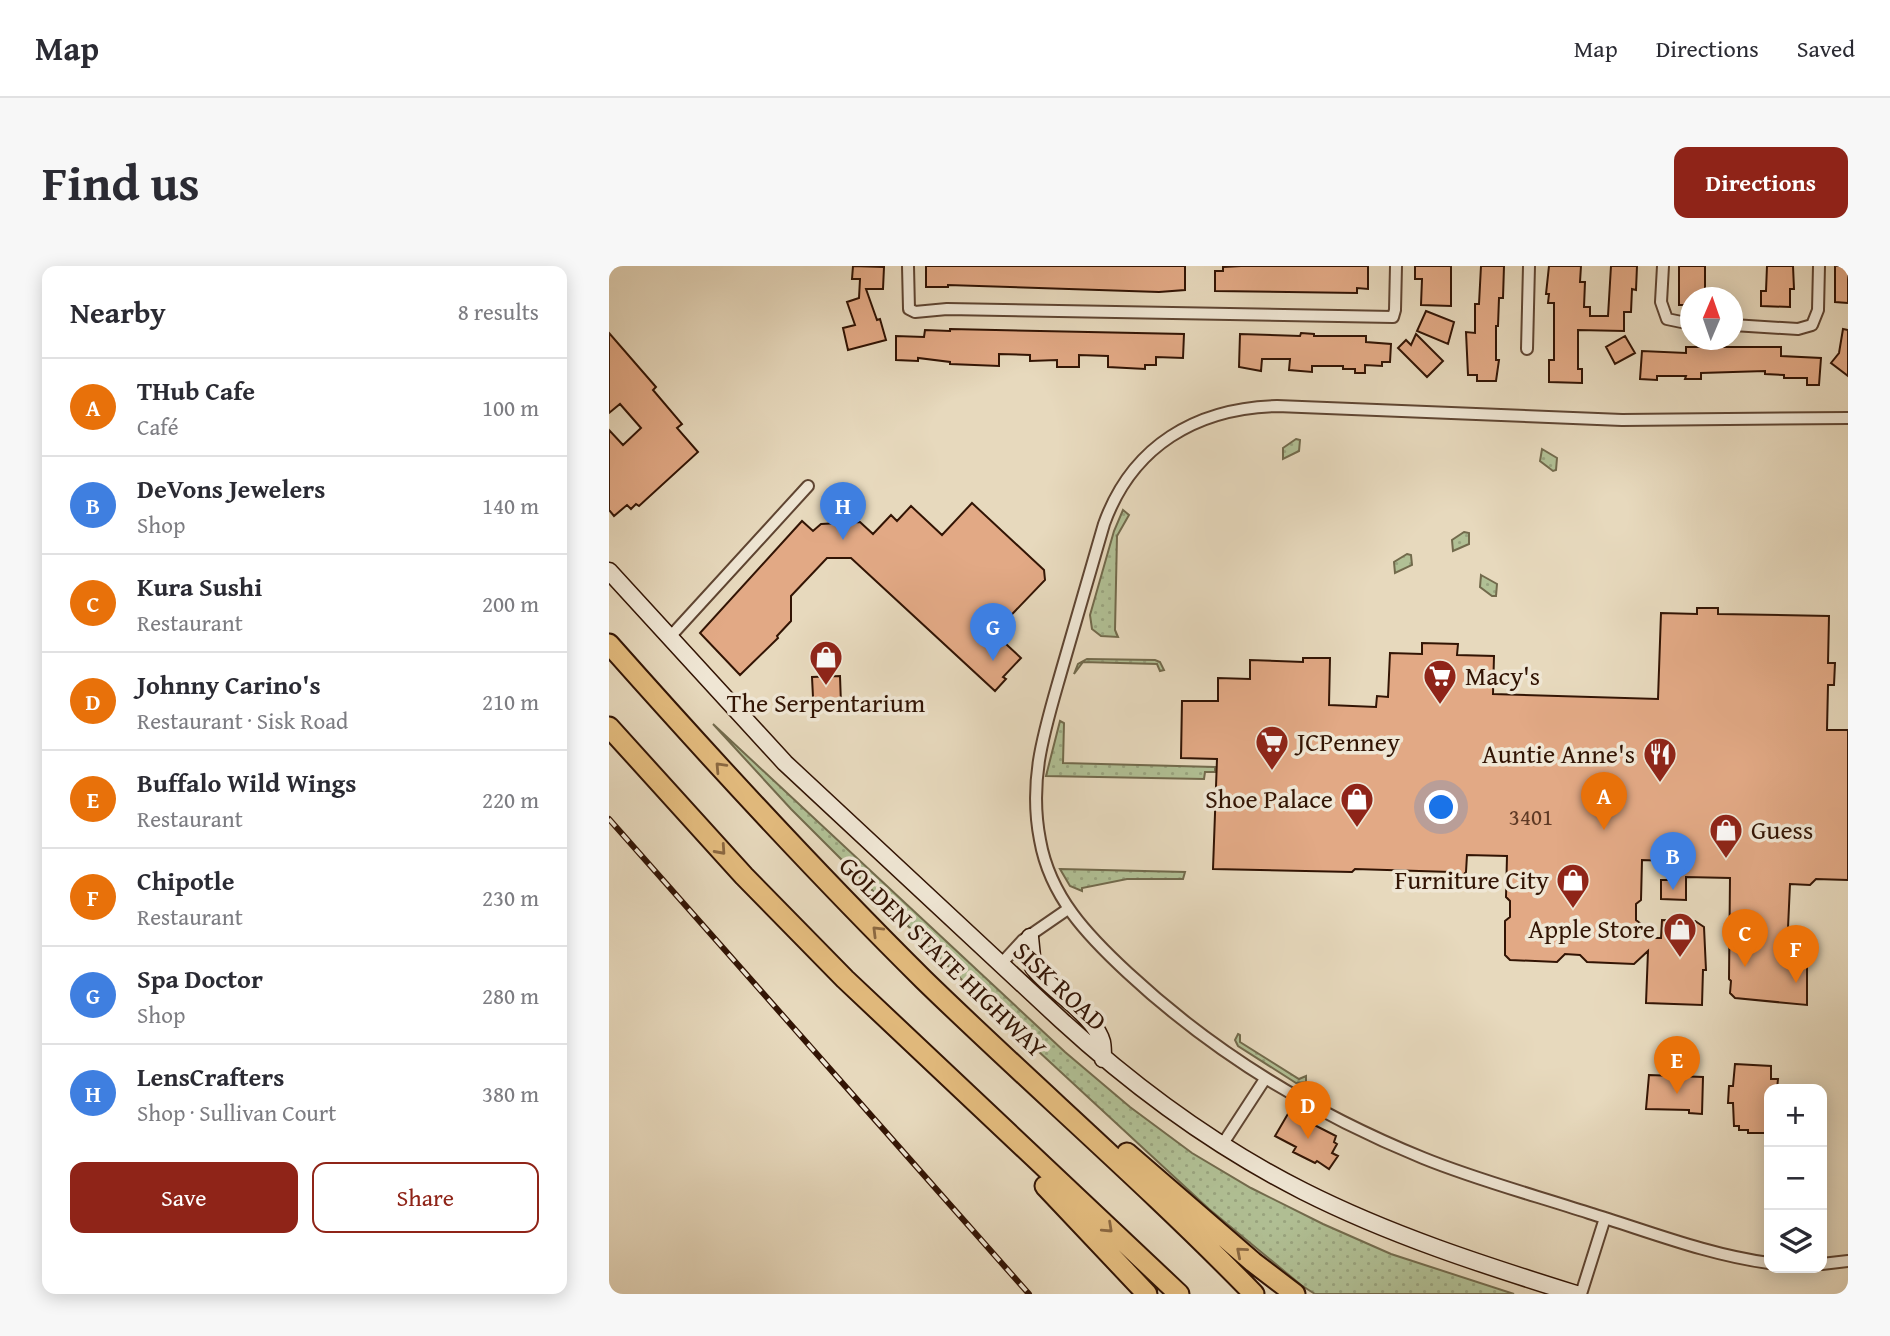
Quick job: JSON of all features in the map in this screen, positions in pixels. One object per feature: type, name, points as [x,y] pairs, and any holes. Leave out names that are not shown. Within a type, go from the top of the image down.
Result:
[{"type":"highway","name":"GOLDEN STATE HIGHWAY","points":[[609,644],[788,841],[924,980],[1195,1234],[1254,1294]]},
{"type":"highway","points":[[609,727],[744,876],[845,979],[1179,1294]]},
{"type":"highway","points":[[845,979],[921,1068],[1051,1192],[1147,1294]]},
{"type":"highway","points":[[924,980],[1019,1053],[1184,1203],[1295,1294]]},
{"type":"main road","name":"SISK ROAD","points":[[609,571],[785,763],[1103,1059],[1154,1099],[1222,1145],[1305,1192],[1391,1230],[1578,1294]]},
{"type":"main road","points":[[1030,937],[1033,967],[1084,1016],[1098,1034],[1102,1043],[1103,1059]]},
{"type":"street","points":[[908,266],[909,309],[915,312],[947,309],[1393,317],[1396,266]]},
{"type":"street","points":[[1527,349],[1529,266]]},
{"type":"street","points":[[1663,266],[1661,302],[1667,319],[1680,322]]},
{"type":"street","points":[[1743,325],[1798,328],[1812,325],[1818,310],[1819,266]]},
{"type":"street","points":[[1764,1262],[1723,1254],[1605,1218],[1425,1158],[1359,1130],[1265,1079],[1200,1033],[1144,988],[1085,932],[1050,875],[1040,841],[1034,796],[1041,745],[1104,524],[1116,495],[1147,455],[1191,424],[1220,413],[1277,406],[1622,420],[1848,418]]},
{"type":"street","points":[[669,638],[808,486]]},
{"type":"street","points":[[1001,964],[1023,940],[1069,909]]},
{"type":"street","points":[[1222,1145],[1265,1079]]},
{"type":"street","points":[[1578,1294],[1605,1218]]},
{"type":"street","points":[[1827,1263],[1848,1261]]},
{"type":"green space","points":[[1296,439],[1300,440],[1299,451],[1283,459],[1283,448]]},
{"type":"green space","points":[[1542,449],[1557,458],[1556,470],[1553,471],[1540,461]]},
{"type":"green space","points":[[1123,510],[1129,515],[1117,536],[1115,630],[1118,637],[1101,636],[1092,629],[1090,615],[1114,531]]},
{"type":"green space","points":[[1464,532],[1469,533],[1469,544],[1453,551],[1452,540]]},
{"type":"green space","points":[[1407,554],[1411,555],[1412,565],[1395,573],[1394,562]]},
{"type":"green space","points":[[1481,575],[1497,584],[1496,596],[1480,587]]},
{"type":"green space","points":[[1087,659],[1155,660],[1160,662],[1164,670],[1160,671],[1157,664],[1083,662],[1074,674],[1078,664]]},
{"type":"green space","points":[[1060,721],[1064,723],[1063,763],[1215,767],[1215,772],[1205,772],[1204,779],[1046,776]]},
{"type":"green space","points":[[713,724],[1065,1052],[1130,1107],[1192,1153],[1251,1188],[1391,1254],[1514,1294],[1315,1294],[1301,1285],[1209,1209],[970,988],[791,809]]},
{"type":"green space","points":[[1060,869],[1185,872],[1183,879],[1127,879],[1082,888],[1082,891],[1070,886]]},
{"type":"green space","points":[[1238,1034],[1240,1042],[1299,1079],[1306,1076],[1306,1082],[1296,1083],[1238,1046],[1235,1040]]},
{"type":"building","points":[[853,266],[884,267],[883,289],[866,289],[886,340],[848,350],[843,328],[855,325],[847,302],[859,298],[860,279],[852,279]]},
{"type":"building","points":[[926,266],[1185,266],[1185,290],[1159,292],[948,285],[926,287]]},
{"type":"building","points":[[1368,266],[1368,289],[1357,288],[1357,293],[1215,291],[1215,271],[1223,271],[1223,267]]},
{"type":"building","points":[[1415,266],[1451,266],[1451,306],[1421,305],[1422,279],[1415,279]]},
{"type":"building","points":[[1481,266],[1504,266],[1503,298],[1499,298],[1496,326],[1496,360],[1499,360],[1496,381],[1477,381],[1477,375],[1468,375],[1466,332],[1475,333],[1475,304],[1479,304]]},
{"type":"building","points":[[1549,266],[1581,266],[1580,282],[1585,282],[1584,307],[1590,307],[1590,316],[1608,316],[1611,266],[1637,266],[1636,290],[1632,289],[1631,312],[1624,312],[1624,331],[1578,330],[1578,369],[1582,369],[1582,383],[1549,382],[1549,360],[1554,360],[1554,303],[1548,303],[1549,294],[1546,294]]},
{"type":"building","points":[[1679,266],[1705,266],[1705,287],[1680,287],[1679,305]]},
{"type":"building","points":[[1767,266],[1793,266],[1794,289],[1790,289],[1790,307],[1761,306],[1761,291],[1766,291]]},
{"type":"building","points":[[1835,266],[1848,266],[1848,303],[1835,302]]},
{"type":"building","points":[[1426,311],[1454,322],[1448,344],[1417,331]]},
{"type":"building","points":[[1843,329],[1848,330],[1848,376],[1831,363],[1839,353]]},
{"type":"building","points":[[925,330],[1184,334],[1183,358],[1156,357],[1156,365],[1145,365],[1145,369],[1108,367],[1108,356],[1079,355],[1079,367],[1057,367],[1057,360],[1030,361],[1030,355],[999,354],[999,366],[950,364],[918,358],[918,361],[896,360],[896,336],[924,337]]},
{"type":"building","points":[[609,333],[656,387],[653,390],[682,424],[677,428],[698,452],[639,506],[636,504],[631,509],[627,505],[614,516],[609,510],[609,430],[623,445],[641,428],[620,404],[609,413]]},
{"type":"building","points":[[1301,333],[1314,336],[1366,336],[1366,342],[1391,344],[1390,362],[1382,362],[1382,366],[1365,365],[1365,373],[1355,373],[1355,369],[1343,369],[1343,366],[1312,366],[1312,372],[1289,370],[1290,359],[1262,359],[1261,371],[1239,367],[1240,334],[1300,336]]},
{"type":"building","points":[[1416,334],[1443,361],[1427,377],[1398,348],[1406,340],[1411,345]]},
{"type":"building","points":[[1625,336],[1635,353],[1615,364],[1606,347]]},
{"type":"building","points":[[1781,347],[1781,356],[1821,358],[1819,385],[1807,385],[1807,378],[1784,378],[1784,375],[1765,374],[1765,371],[1701,373],[1701,379],[1657,376],[1657,380],[1640,379],[1642,351],[1686,353],[1686,350]]},
{"type":"building","points":[[972,503],[1044,570],[1045,580],[994,633],[1021,658],[1003,677],[1006,679],[995,691],[851,558],[827,558],[791,596],[791,621],[778,638],[740,675],[700,633],[802,521],[813,531],[821,524],[860,522],[873,534],[891,515],[897,521],[911,506],[942,535]]},
{"type":"building","points":[[1697,608],[1718,608],[1718,614],[1829,616],[1828,663],[1835,663],[1834,685],[1828,685],[1827,730],[1848,730],[1848,880],[1816,879],[1810,885],[1790,884],[1787,950],[1790,950],[1790,955],[1807,956],[1807,1005],[1735,998],[1730,993],[1730,878],[1686,877],[1686,900],[1661,899],[1661,880],[1669,880],[1669,861],[1642,860],[1641,900],[1636,904],[1636,920],[1641,924],[1640,938],[1661,938],[1662,920],[1695,921],[1704,927],[1706,970],[1703,970],[1702,1005],[1646,1003],[1648,951],[1634,964],[1587,962],[1580,955],[1565,954],[1557,962],[1510,960],[1505,955],[1505,921],[1510,917],[1510,901],[1506,897],[1507,856],[1467,855],[1466,872],[1463,875],[1454,875],[1451,872],[1355,869],[1352,872],[1213,869],[1217,759],[1181,758],[1182,701],[1218,701],[1218,678],[1250,679],[1250,660],[1303,662],[1303,658],[1330,658],[1329,705],[1376,707],[1377,696],[1388,697],[1390,653],[1422,654],[1422,643],[1458,644],[1457,655],[1494,656],[1493,694],[1658,699],[1661,613],[1697,614]]},
{"type":"building","name":"The Serpentarium","points":[[840,676],[841,704],[820,704],[813,697],[812,677]]},
{"type":"building","points":[[1735,1064],[1771,1066],[1771,1079],[1778,1079],[1778,1084],[1764,1084],[1764,1133],[1748,1133],[1748,1130],[1739,1130],[1739,1126],[1734,1126],[1733,1103],[1728,1103],[1729,1086],[1733,1086]]},
{"type":"building","points":[[1649,1075],[1703,1077],[1702,1114],[1689,1113],[1689,1110],[1646,1109]]},
{"type":"building","points":[[1289,1112],[1336,1136],[1334,1142],[1337,1144],[1332,1153],[1338,1156],[1329,1169],[1317,1161],[1315,1163],[1293,1152],[1296,1147],[1275,1136]]},
{"type":"railway","points":[[609,819],[1029,1294]]},
{"type":"place","name":"LensCrafters","points":[[843,540]]},
{"type":"place","name":"Spa Doctor","points":[[993,661]]},
{"type":"place","name":"The Serpentarium","points":[[826,687]]},
{"type":"place","name":"Macy's","points":[[1440,706]]},
{"type":"place","name":"JCPenney","points":[[1272,772]]},
{"type":"place","name":"Auntie Anne's","points":[[1660,784]]},
{"type":"place","name":"Shoe Palace","points":[[1357,829]]},
{"type":"place","name":"THub Cafe","points":[[1604,830]]},
{"type":"place","name":"Guess","points":[[1726,860]]},
{"type":"place","name":"DeVons Jewelers","points":[[1673,890]]},
{"type":"place","name":"Furniture City","points":[[1573,910]]},
{"type":"place","name":"Apple Store","points":[[1680,959]]},
{"type":"place","name":"Kura Sushi","points":[[1745,967]]},
{"type":"place","name":"Chipotle","points":[[1796,983]]},
{"type":"place","name":"Buffalo Wild Wings","points":[[1677,1094]]},
{"type":"place","name":"Johnny Carino's","points":[[1308,1139]]}]
